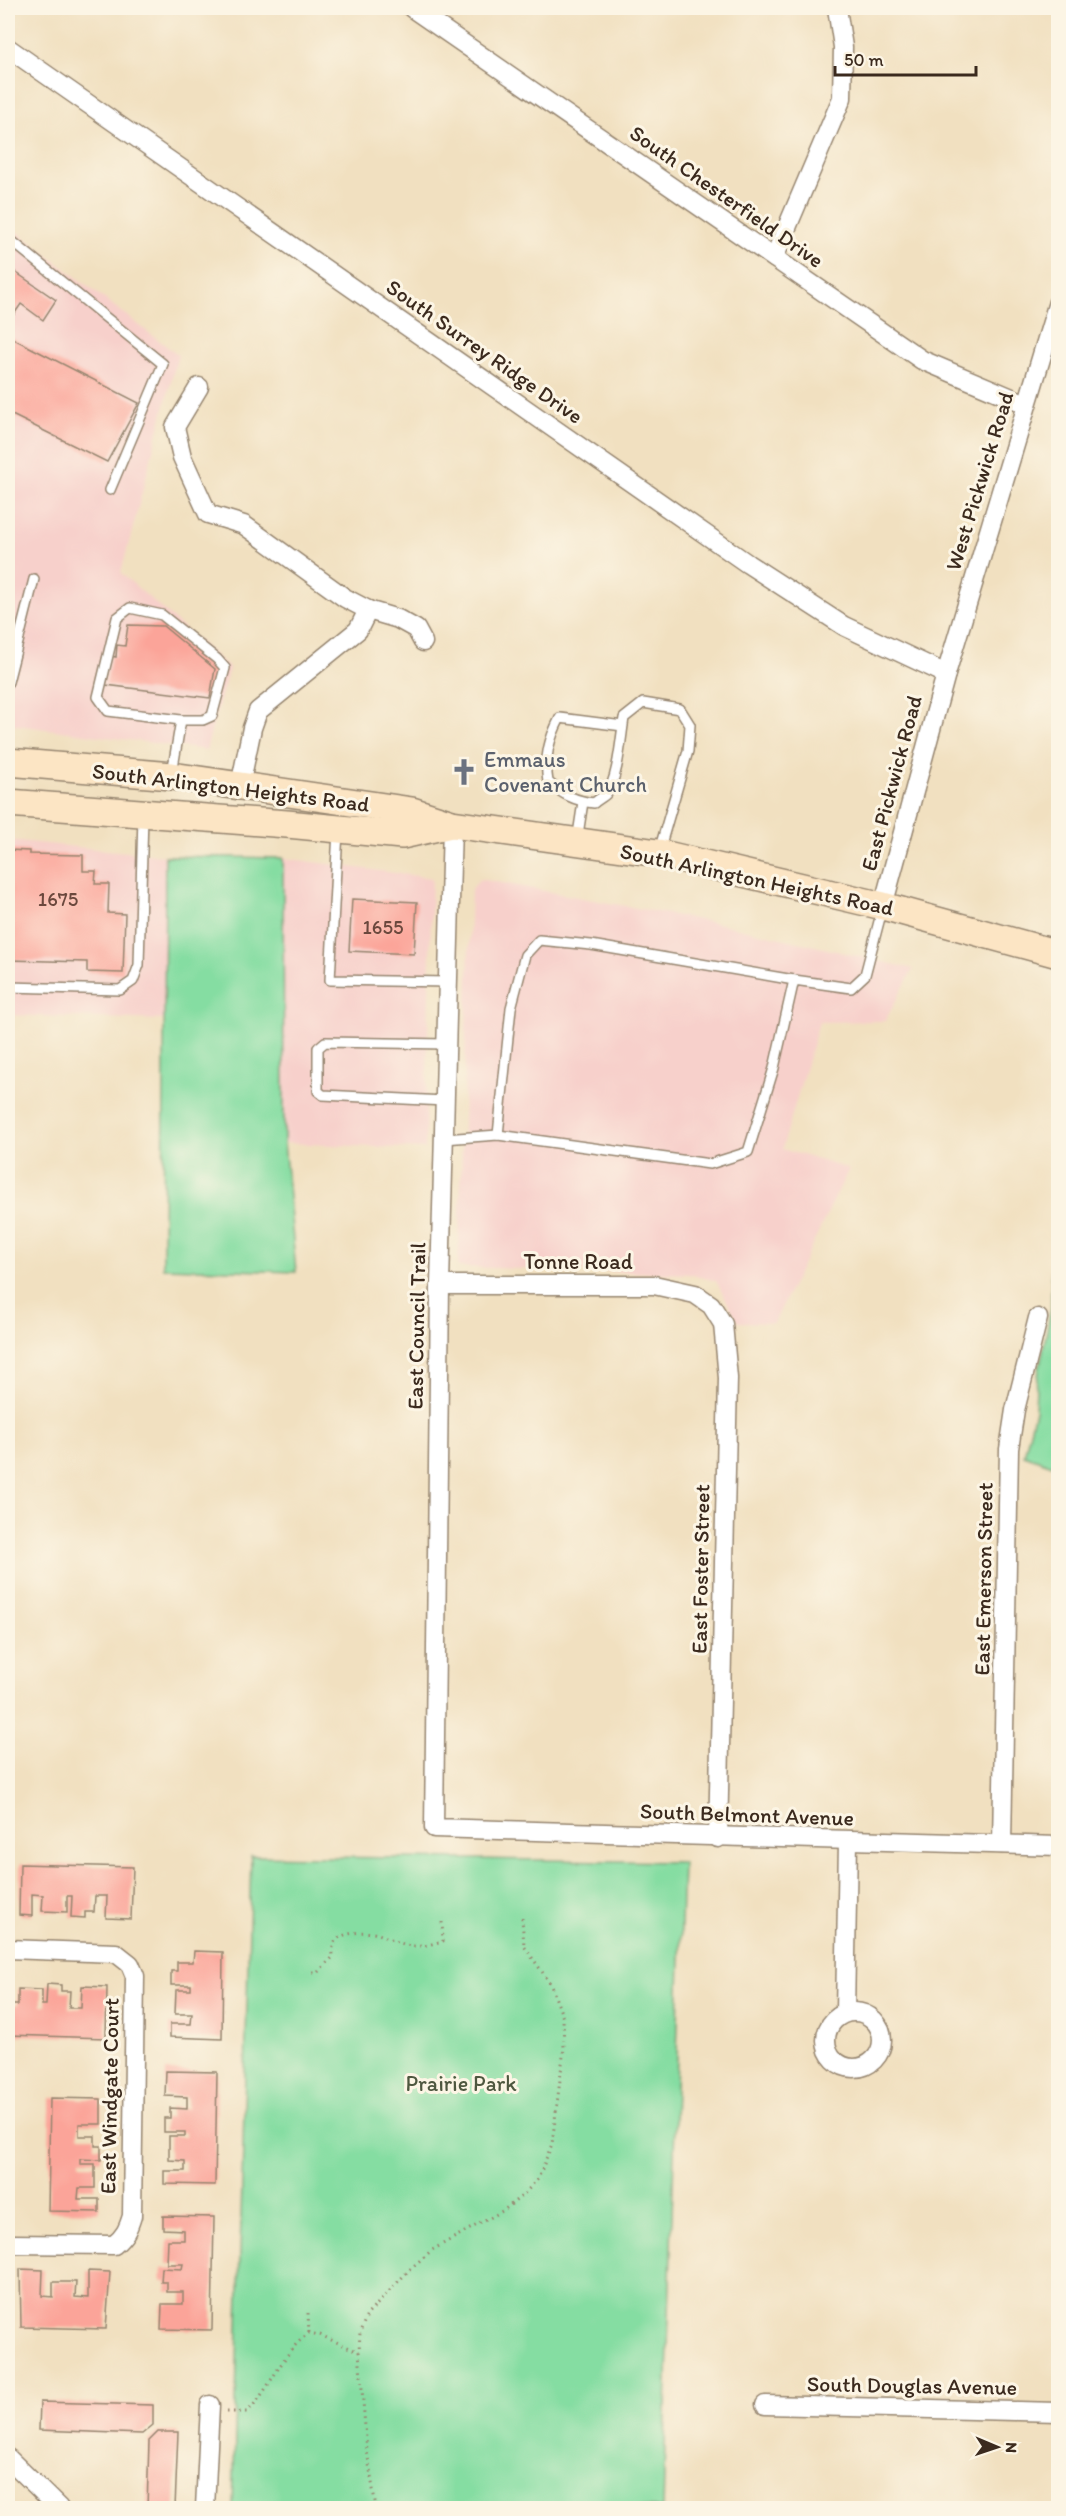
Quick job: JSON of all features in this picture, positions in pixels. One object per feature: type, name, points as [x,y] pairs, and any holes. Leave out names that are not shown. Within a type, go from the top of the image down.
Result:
[{"type":"main road","name":"South Arlington Heights Road","points":[[8,762],[172,776],[412,811],[452,824],[658,854],[883,906],[1059,954]]},
{"type":"main road","name":"South Arlington Heights Road","points":[[8,803],[402,834],[452,824]]},
{"type":"street","name":"South Chesterfield Drive","points":[[412,8],[922,360],[1026,404]]},
{"type":"street","points":[[774,258],[842,98],[843,47],[837,8]]},
{"type":"street","name":"South Surrey Ridge Drive","points":[[8,48],[758,570],[844,626],[946,674]]},
{"type":"street","name":"West Pickwick Road","points":[[946,674],[1026,404],[1059,302]]},
{"type":"street","points":[[199,387],[175,427],[182,457],[208,514],[244,525],[345,598],[368,610],[398,619],[416,629],[423,642]]},
{"type":"street","points":[[240,786],[252,728],[258,711],[358,630],[368,610]]},
{"type":"street","name":"East Pickwick Road","points":[[883,906],[946,674]]},
{"type":"street","name":"East Council Trail","points":[[434,1828],[440,1285],[452,824]]},
{"type":"street","name":"Tonne Road","points":[[440,1285],[654,1285],[695,1294],[711,1305]]},
{"type":"street","name":"East Foster Street","points":[[711,1305],[723,1324],[728,1377],[718,1838]]},
{"type":"street","name":"East Emerson Street","points":[[1002,1844],[1009,1449],[1015,1410],[1038,1318]]},
{"type":"street","name":"South Belmont Avenue","points":[[434,1828],[848,1842],[1059,1846]]},
{"type":"street","points":[[845,2013],[848,1842]]},
{"type":"street","name":"East Windgate Court","points":[[8,1949],[116,1953],[130,1964],[135,1976],[132,2216],[128,2230],[124,2237],[114,2245],[8,2244]]},
{"type":"street","name":"South Douglas Avenue","points":[[765,2405],[1059,2412]]},
{"type":"street","points":[[205,2508],[210,2409]]},
{"type":"street","points":[[8,2458],[59,2508]]},
{"type":"lane","points":[[8,238],[163,364],[111,490]]},
{"type":"lane","points":[[8,682],[34,579]]},
{"type":"lane","points":[[130,608],[162,615],[225,668],[212,716],[204,720],[181,720],[108,711],[98,697],[117,618],[130,608]]},
{"type":"lane","points":[[623,726],[560,718],[550,736],[545,766],[548,782],[560,792],[584,802],[594,803],[607,793],[616,769],[623,726],[624,718],[643,703],[680,709],[690,725],[688,751],[658,854]]},
{"type":"lane","points":[[172,776],[181,720]]},
{"type":"lane","points":[[577,842],[584,802]]},
{"type":"lane","points":[[8,987],[120,990],[133,981],[139,965],[143,813]]},
{"type":"lane","points":[[338,828],[330,980],[448,982]]},
{"type":"lane","points":[[498,1135],[511,1008],[525,955],[539,940],[591,945],[851,988],[865,975],[883,906]]},
{"type":"lane","points":[[444,1139],[498,1135],[710,1164],[748,1152],[774,1068],[794,980]]},
{"type":"lane","points":[[445,1101],[324,1095],[318,1091],[318,1048],[325,1042],[446,1044]]},
{"type":"path","points":[[376,2508],[367,2451],[359,2352],[360,2332],[367,2315],[409,2270],[432,2250],[504,2210],[523,2195],[538,2179],[552,2144],[565,2031],[563,2018],[550,1983],[524,1946],[522,1918]]},
{"type":"path","points":[[312,1972],[318,1972],[333,1957],[332,1946],[335,1940],[342,1937],[352,1934],[376,1933],[406,1945],[425,1945],[443,1941],[442,1922]]},
{"type":"path","points":[[308,2313],[309,2333]]},
{"type":"path","points":[[210,2409],[247,2412],[257,2402],[292,2349],[309,2333],[320,2334],[359,2352]]},
{"type":"shaded area","points":[[8,225],[178,355],[121,573],[229,668],[206,750],[8,724]]},
{"type":"shaded area","points":[[8,840],[165,856],[164,1020],[8,1015]]},
{"type":"shaded area","points":[[283,858],[432,878],[425,1149],[284,1143]]},
{"type":"shaded area","points":[[480,879],[716,923],[913,969],[885,1021],[819,1022],[782,1149],[849,1169],[774,1323],[738,1322],[716,1281],[689,1274],[458,1267],[471,890]]},
{"type":"green space","points":[[165,856],[283,858],[284,1143],[296,1272],[163,1268]]},
{"type":"green space","points":[[1052,1228],[1058,1231],[1058,1467],[1024,1455],[1035,1411],[1036,1386],[1051,1309]]},
{"type":"green space","name":"Prairie Park","points":[[251,1856],[683,1862],[663,2508],[233,2508]]},
{"type":"building","points":[[8,267],[56,300],[43,320],[21,304],[8,323]]},
{"type":"building","points":[[8,336],[139,403],[107,462],[8,413]]},
{"type":"building","points":[[128,625],[163,626],[215,669],[210,698],[106,685],[111,656],[116,657],[117,645],[125,646]]},
{"type":"building","points":[[8,850],[29,851],[29,854],[83,855],[83,871],[96,871],[95,884],[109,884],[108,913],[125,914],[123,973],[87,972],[87,962],[8,960]]},
{"type":"building","points":[[352,899],[417,902],[414,954],[349,951]]},
{"type":"building","points":[[20,1864],[133,1867],[131,1919],[106,1918],[107,1896],[95,1896],[94,1912],[85,1912],[85,1918],[71,1917],[72,1896],[67,1896],[67,1912],[42,1911],[43,1895],[32,1894],[32,1916],[19,1915]]},
{"type":"building","points":[[194,1951],[223,1952],[222,2039],[170,2037],[170,2024],[191,2024],[192,2014],[175,2014],[176,1990],[191,1990],[191,1985],[171,1985],[171,1971],[177,1971],[177,1962],[193,1962]]},
{"type":"building","points":[[47,1984],[61,1985],[61,1991],[70,1991],[69,2008],[81,2008],[82,1986],[107,1987],[106,2038],[8,2035],[8,2005],[18,2005],[18,1989],[42,1990],[42,2005],[46,2005]]},
{"type":"building","points":[[166,2071],[217,2072],[215,2185],[164,2184],[164,2171],[185,2171],[185,2161],[169,2160],[169,2136],[185,2136],[185,2132],[164,2132],[164,2118],[170,2118],[170,2108],[187,2109],[187,2097],[165,2096]]},
{"type":"building","points":[[50,2098],[101,2099],[101,2124],[79,2124],[79,2136],[95,2136],[95,2146],[101,2146],[101,2160],[80,2159],[80,2164],[95,2164],[95,2188],[79,2188],[78,2199],[99,2199],[99,2212],[48,2211]]},
{"type":"building","points":[[163,2216],[214,2217],[212,2330],[161,2329],[162,2304],[183,2304],[183,2292],[167,2292],[167,2282],[161,2282],[162,2268],[182,2269],[183,2264],[167,2264],[168,2240],[184,2240],[184,2230],[163,2229]]},
{"type":"building","points":[[20,2269],[43,2270],[42,2296],[53,2297],[53,2282],[76,2282],[75,2297],[88,2298],[88,2271],[110,2272],[106,2329],[21,2327]]},
{"type":"building","points":[[40,2402],[153,2405],[153,2425],[142,2434],[39,2430]]},
{"type":"building","points":[[158,2432],[178,2432],[175,2508],[147,2508],[149,2441]]},
{"type":"place","name":"Emmaus Covenant Church","points":[[464,772]]}]
